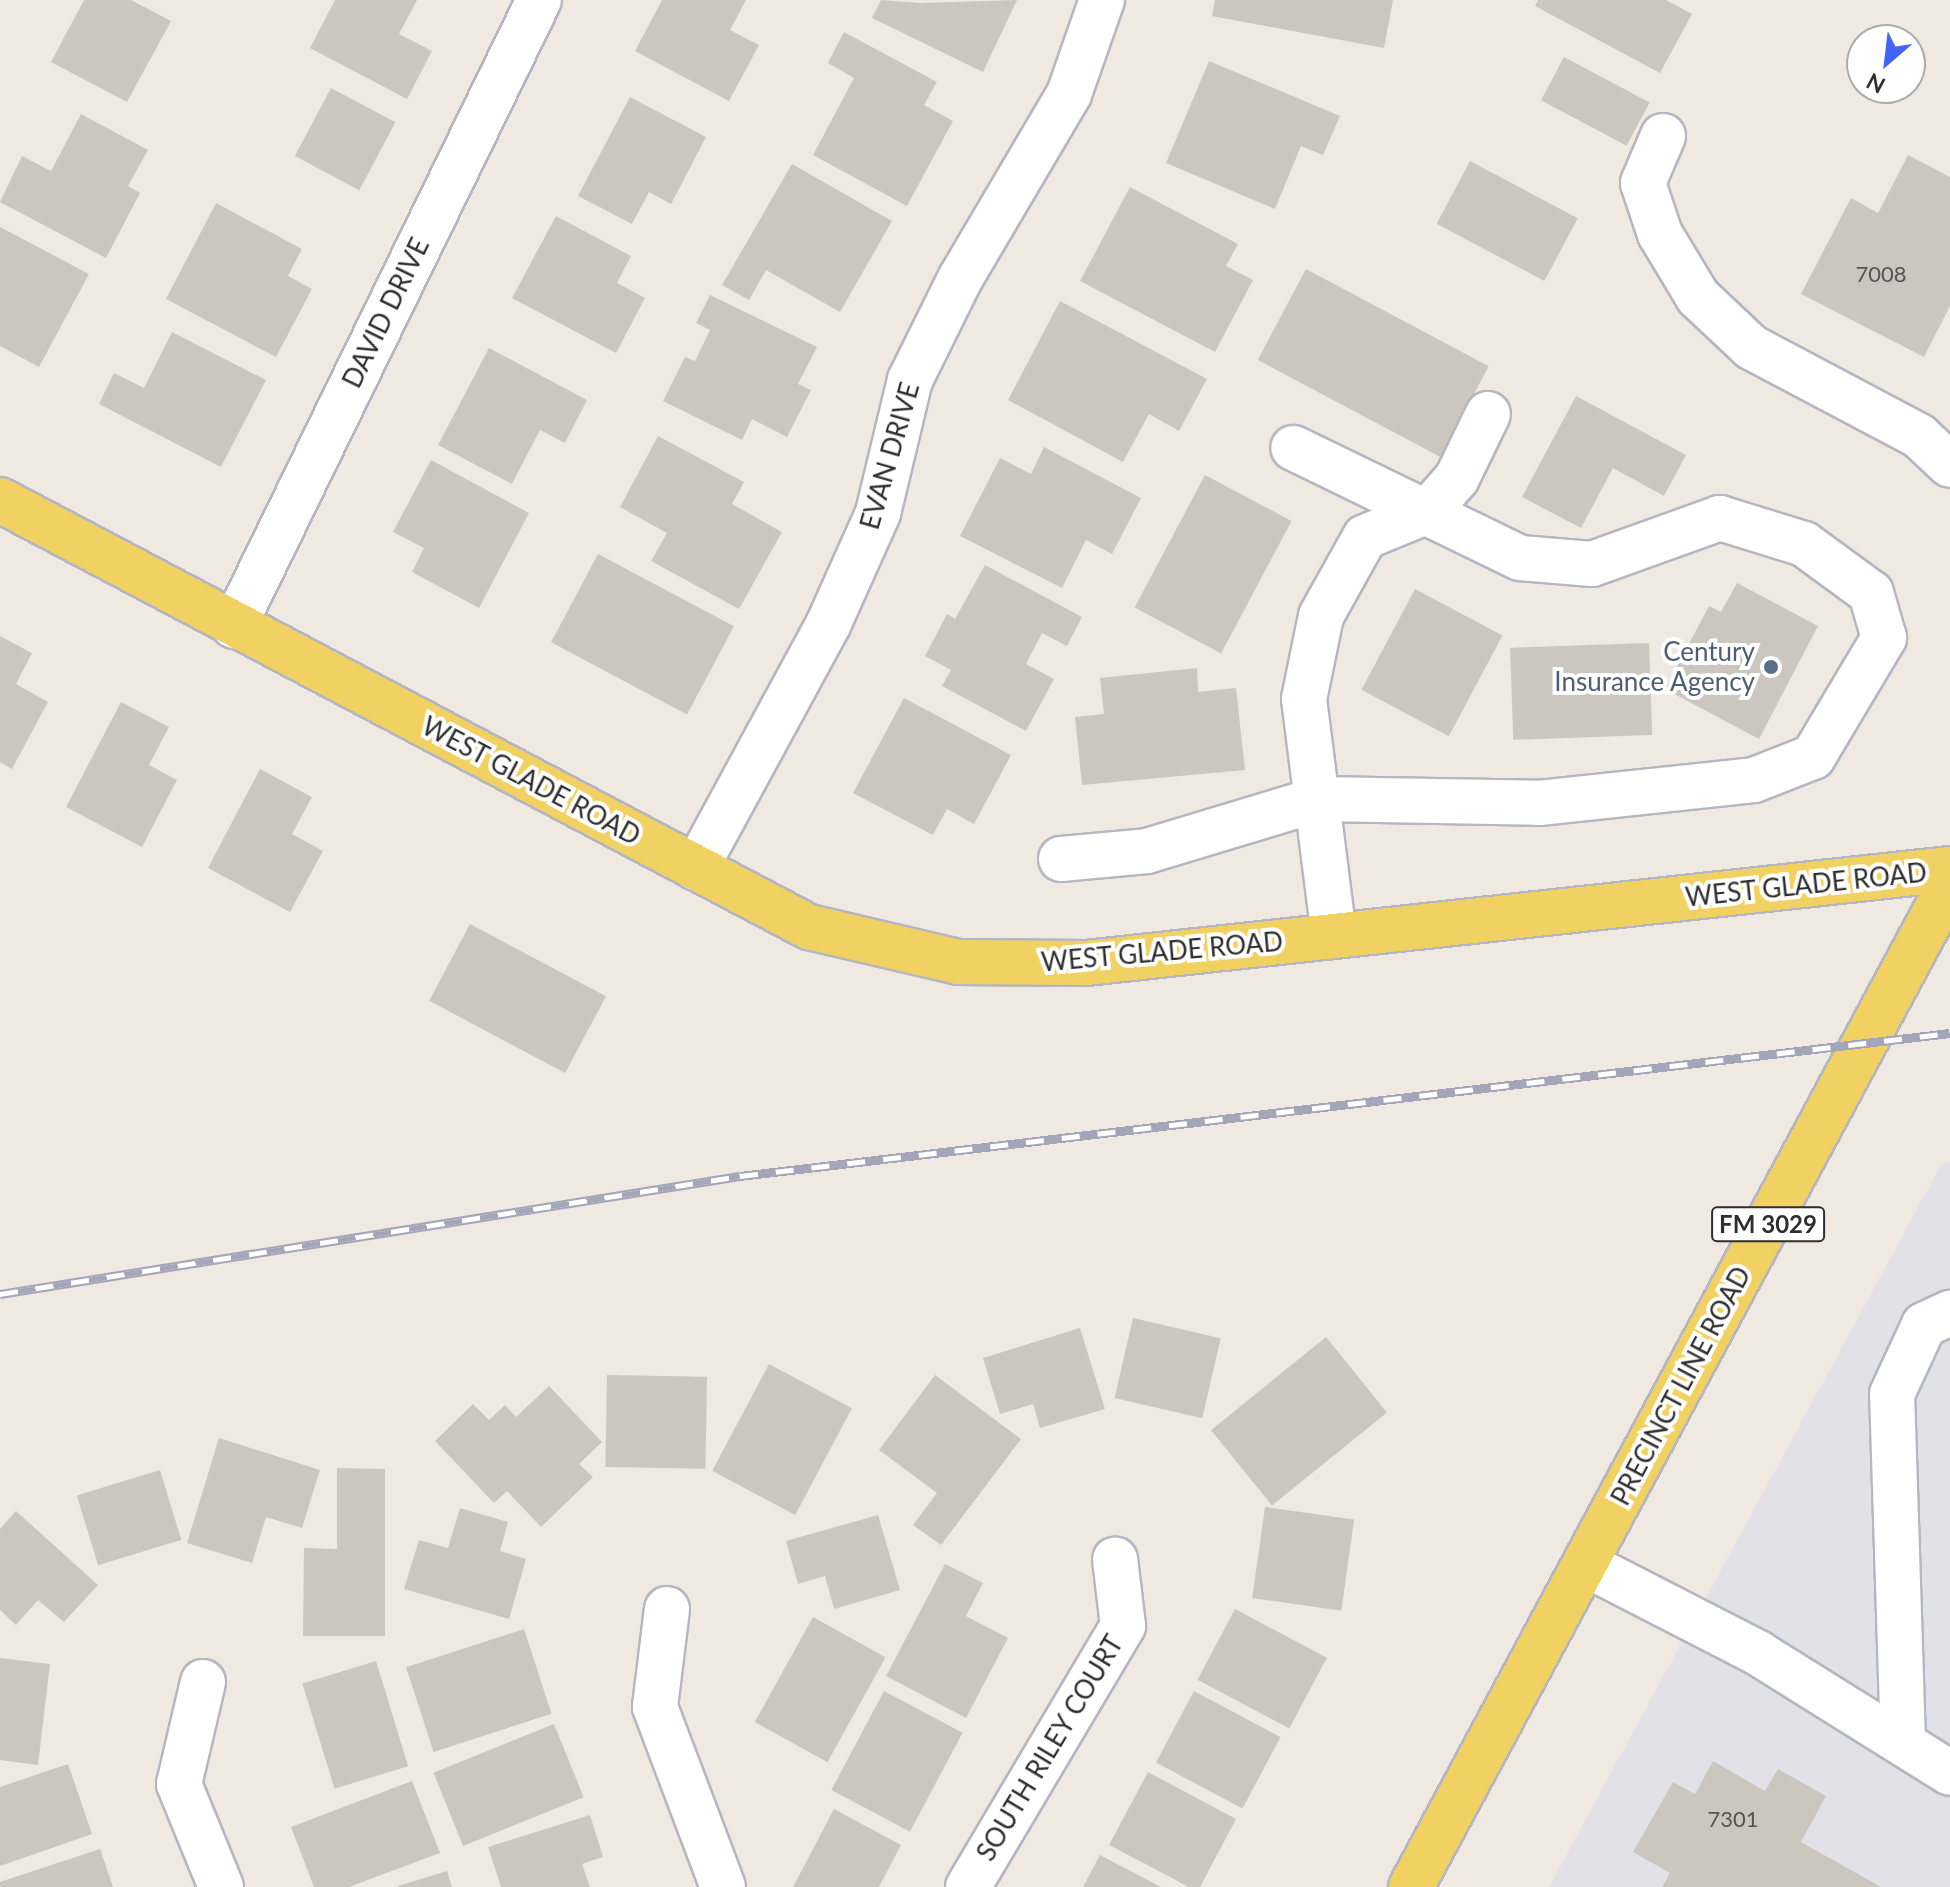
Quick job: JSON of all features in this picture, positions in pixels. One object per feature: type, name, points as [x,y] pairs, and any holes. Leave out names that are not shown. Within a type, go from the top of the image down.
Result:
[{"type":"main road","name":"WEST GLADE ROAD","points":[[0,500],[809,927],[958,962],[1086,963],[1950,869]]},
{"type":"main road","name":"PRECINCT LINE ROAD","points":[[1411,1887],[1950,884]]},
{"type":"street","name":"DAVID DRIVE","points":[[234,626],[539,0]]},
{"type":"street","name":"EVAN DRIVE","points":[[696,868],[828,625],[878,513],[910,380],[960,279],[1069,94],[1102,0]]},
{"type":"street","points":[[1663,136],[1643,183],[1660,234],[1698,297],[1751,347],[1919,436],[1950,465]]},
{"type":"street","points":[[1334,936],[1304,699],[1321,616],[1365,537],[1428,511],[1457,478],[1488,414]]},
{"type":"street","points":[[1061,859],[1147,851],[1319,799],[1539,803],[1754,780],[1813,757],[1884,638],[1871,593],[1804,544],[1720,518],[1592,564],[1520,558],[1293,448]]},
{"type":"street","points":[[1903,1742],[1892,1394],[1924,1325],[1950,1313]]},
{"type":"street","name":"SOUTH RILEY COURT","points":[[968,1887],[1123,1626],[1115,1559]]},
{"type":"street","points":[[1585,1564],[1758,1653],[1948,1767]]},
{"type":"street","points":[[667,1609],[655,1707],[723,1887]]},
{"type":"street","points":[[203,1682],[179,1784],[221,1887]]},
{"type":"shaded area","points":[[1950,1162],[1950,1887],[1549,1887],[1942,1163]]},
{"type":"building","points":[[84,0],[131,0],[171,21],[127,102],[51,62]]},
{"type":"building","points":[[335,0],[417,0],[399,34],[432,51],[407,99],[310,48]]},
{"type":"building","points":[[662,0],[746,0],[730,30],[759,45],[729,101],[635,51]]},
{"type":"building","points":[[881,0],[920,3],[1017,0],[983,72],[872,18]]},
{"type":"building","points":[[1215,0],[1393,0],[1384,48],[1212,16]]},
{"type":"building","points":[[1538,0],[1666,0],[1692,14],[1660,73],[1535,6]]},
{"type":"building","points":[[844,32],[937,82],[924,105],[953,121],[907,206],[813,155],[854,78],[828,63]]},
{"type":"building","points":[[1564,57],[1650,103],[1627,146],[1541,100]]},
{"type":"building","points":[[1209,61],[1340,116],[1323,155],[1301,146],[1275,209],[1166,163]]},
{"type":"building","points":[[331,88],[395,122],[359,190],[295,156]]},
{"type":"building","points":[[630,97],[706,137],[671,204],[649,192],[632,224],[578,196]]},
{"type":"building","points":[[81,114],[148,150],[128,186],[140,193],[106,258],[0,202],[22,156],[51,171]]},
{"type":"building","points":[[1908,155],[1950,177],[1950,306],[1924,357],[1801,294],[1851,198],[1878,213]]},
{"type":"building","points":[[1470,161],[1578,218],[1544,281],[1437,224]]},
{"type":"building","points":[[792,164],[892,221],[840,312],[766,270],[749,300],[722,285]]},
{"type":"building","points":[[1130,187],[1238,244],[1226,266],[1253,280],[1215,352],[1080,281]]},
{"type":"building","points":[[216,203],[302,249],[288,276],[312,289],[276,357],[166,299]]},
{"type":"building","points":[[556,216],[631,256],[617,283],[645,298],[616,353],[512,298]]},
{"type":"building","points":[[0,227],[89,274],[39,367],[0,346]]},
{"type":"building","points":[[1306,269],[1489,366],[1440,457],[1258,360]]},
{"type":"building","points":[[710,295],[817,347],[798,384],[811,390],[787,437],[752,419],[742,440],[663,401],[685,357],[695,361],[710,330],[696,323]]},
{"type":"building","points":[[1060,301],[1207,379],[1179,431],[1149,414],[1123,462],[1008,400]]},
{"type":"building","points":[[172,332],[266,380],[221,467],[99,404],[114,373],[144,388]]},
{"type":"building","points":[[489,348],[587,400],[565,443],[540,430],[512,484],[438,445]]},
{"type":"building","points":[[1576,396],[1686,455],[1664,496],[1613,468],[1581,528],[1522,497]]},
{"type":"building","points":[[658,436],[744,482],[732,504],[782,532],[739,609],[651,561],[667,533],[620,507]]},
{"type":"building","points":[[1044,447],[1141,498],[1112,554],[1086,540],[1062,588],[960,536],[1000,458],[1031,474]]},
{"type":"building","points":[[431,460],[529,513],[479,608],[412,572],[424,548],[393,532]]},
{"type":"building","points":[[1205,475],[1292,521],[1221,653],[1135,607]]},
{"type":"building","points":[[598,554],[734,626],[687,715],[551,642]]},
{"type":"building","points":[[985,565],[1082,617],[1067,646],[1042,633],[1026,664],[1054,679],[1026,731],[942,686],[951,670],[925,656],[947,614],[955,619]]},
{"type":"building","points":[[1737,583],[1818,626],[1759,739],[1665,689],[1709,606],[1721,612]]},
{"type":"building","points":[[1415,589],[1502,635],[1449,736],[1361,690]]},
{"type":"building","points":[[0,636],[32,653],[16,684],[48,702],[12,769],[0,762]]},
{"type":"building","points":[[1649,643],[1652,735],[1513,740],[1510,648]]},
{"type":"building","points":[[1197,668],[1198,692],[1236,688],[1245,770],[1082,785],[1075,717],[1104,714],[1100,678]]},
{"type":"building","points":[[904,698],[1011,755],[974,824],[947,809],[933,835],[853,793]]},
{"type":"building","points":[[121,702],[169,727],[149,765],[177,780],[142,847],[66,807]]},
{"type":"building","points":[[260,769],[312,797],[292,834],[323,851],[290,912],[208,868]]},
{"type":"building","points":[[470,924],[606,996],[565,1073],[429,1001]]},
{"type":"building","points":[[1133,1318],[1221,1338],[1202,1418],[1115,1398]]},
{"type":"building","points":[[1080,1328],[1105,1409],[1040,1428],[1033,1404],[1000,1414],[983,1358]]},
{"type":"building","points":[[1326,1337],[1387,1412],[1272,1506],[1211,1430]]},
{"type":"building","points":[[769,1364],[852,1408],[795,1515],[712,1471]]},
{"type":"building","points":[[607,1375],[707,1377],[705,1469],[605,1467]]},
{"type":"building","points":[[935,1375],[1021,1439],[941,1545],[913,1525],[937,1493],[879,1450]]},
{"type":"building","points":[[549,1386],[602,1442],[579,1464],[593,1477],[541,1527],[507,1491],[494,1503],[435,1441],[473,1404],[489,1420],[505,1405],[516,1417]]},
{"type":"building","points":[[219,1438],[320,1470],[302,1528],[266,1517],[252,1563],[187,1543]]},
{"type":"building","points":[[337,1468],[385,1469],[385,1636],[303,1636],[304,1548],[337,1549]]},
{"type":"building","points":[[160,1470],[181,1540],[98,1565],[77,1495]]},
{"type":"building","points":[[1265,1507],[1354,1520],[1341,1611],[1252,1598]]},
{"type":"building","points":[[460,1508],[508,1522],[500,1551],[526,1559],[509,1619],[404,1589],[419,1540],[448,1548]]},
{"type":"building","points":[[16,1511],[98,1585],[64,1622],[38,1600],[16,1625],[0,1610],[0,1529]]},
{"type":"building","points":[[878,1515],[900,1590],[834,1609],[825,1576],[798,1584],[786,1541]]},
{"type":"building","points":[[945,1564],[983,1583],[966,1616],[1008,1638],[966,1718],[886,1676]]},
{"type":"building","points":[[1235,1609],[1327,1658],[1289,1728],[1197,1680]]},
{"type":"building","points":[[813,1617],[886,1657],[827,1762],[755,1722]]},
{"type":"building","points":[[524,1629],[552,1714],[434,1752],[406,1667]]},
{"type":"building","points":[[0,1658],[50,1664],[38,1765],[0,1760]]},
{"type":"building","points":[[376,1661],[408,1766],[335,1789],[302,1684]]},
{"type":"building","points":[[884,1691],[963,1733],[910,1832],[831,1790]]},
{"type":"building","points":[[1194,1691],[1281,1737],[1243,1809],[1156,1763]]},
{"type":"building","points":[[554,1724],[584,1797],[463,1846],[433,1773]]},
{"type":"building","points":[[1713,1761],[1765,1791],[1778,1769],[1826,1796],[1801,1842],[1881,1887],[1662,1887],[1670,1873],[1633,1852],[1673,1782],[1695,1794]]},
{"type":"building","points":[[68,1764],[92,1834],[0,1866],[0,1787]]},
{"type":"building","points":[[1148,1772],[1236,1819],[1200,1887],[1189,1887],[1109,1845]]},
{"type":"building","points":[[412,1781],[440,1853],[349,1887],[314,1887],[291,1827]]},
{"type":"building","points":[[834,1809],[901,1845],[879,1887],[793,1887]]},
{"type":"building","points":[[590,1815],[603,1857],[582,1864],[590,1887],[501,1887],[488,1847]]},
{"type":"building","points":[[100,1849],[113,1887],[0,1887],[0,1882]]},
{"type":"building","points":[[1100,1855],[1161,1887],[1083,1887]]},
{"type":"building","points":[[447,1871],[452,1887],[398,1887],[398,1886]]},
{"type":"railway","points":[[0,1294],[740,1176],[1950,1033]]},
{"type":"place","name":"Century Insurance Agency","points":[[1771,667]]}]
